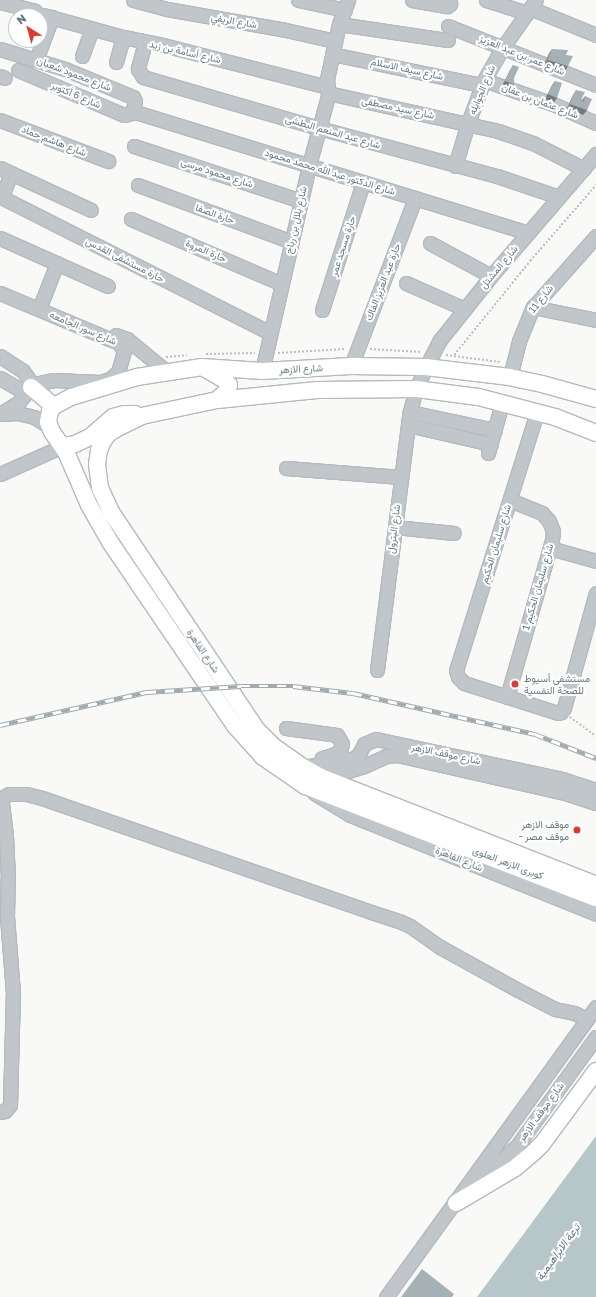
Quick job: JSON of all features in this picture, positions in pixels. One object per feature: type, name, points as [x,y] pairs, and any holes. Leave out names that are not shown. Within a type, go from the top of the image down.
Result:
[{"type":"main road","name":"شارع الازهر","points":[[54,406],[71,397],[137,377],[166,371],[202,367],[262,371],[351,366],[426,367],[510,377],[596,399]]},
{"type":"main road","points":[[202,367],[220,376],[229,385],[228,390],[217,400]]},
{"type":"main road","points":[[262,371],[258,377],[259,382],[271,387],[279,393]]},
{"type":"main road","points":[[31,387],[54,406],[48,416],[50,427],[63,446],[75,444],[90,437],[109,420],[119,415],[130,413],[142,416],[217,400],[279,393],[350,389],[416,389],[478,397],[537,412],[596,433]]},
{"type":"main road","name":"شارع القاهرة","points":[[142,416],[117,428],[103,441],[99,450],[97,464],[100,488],[121,529],[257,730],[273,746],[303,767],[321,777],[423,823]]},
{"type":"main road","name":"شارع القاهرة","points":[[63,446],[89,505],[110,542],[235,726],[263,757],[305,786],[423,823]]},
{"type":"main road","name":"كوبرى الازهر العلوى","points":[[423,823],[596,885]]},
{"type":"main road","name":"كوبرى الازهر العلوى","points":[[423,823],[596,898]]},
{"type":"main road","points":[[456,1203],[525,1160],[542,1144],[596,1071]]},
{"type":"street","name":"شارع الريفي","points":[[133,0],[186,14],[281,29],[334,48]]},
{"type":"street","points":[[298,0],[346,5]]},
{"type":"street","points":[[339,24],[447,44],[449,3],[412,0]]},
{"type":"street","points":[[486,0],[531,7],[596,35]]},
{"type":"street","name":"شارع أسامة بن زيد","points":[[0,2],[22,8]]},
{"type":"street","name":"شارع بلال بن رباح","points":[[262,371],[309,165],[328,90],[327,79],[339,24],[346,5]]},
{"type":"street","name":"شارع الجوايله","points":[[455,166],[468,123],[483,83],[503,47],[531,7]]},
{"type":"street","name":"شارع أسامة بن زيد","points":[[48,16],[92,29],[328,90]]},
{"type":"street","name":"شارع عمر بن عبد العزيز","points":[[448,26],[596,85]]},
{"type":"street","points":[[82,56],[92,29]]},
{"type":"street","points":[[116,62],[123,37]]},
{"type":"street","name":"شارع عبد المنعم البطشى","points":[[145,42],[138,69],[143,77],[319,128],[455,166],[497,176],[559,197]]},
{"type":"street","points":[[36,60],[38,48]]},
{"type":"street","name":"شارع سيف الاسلام","points":[[334,48],[483,83]]},
{"type":"street","name":"شارع محمود شعبان","points":[[0,49],[65,69],[133,97],[135,101],[132,111]]},
{"type":"street","name":"شارع 6 أكتوبر","points":[[18,70],[124,115],[130,114],[132,111]]},
{"type":"street","name":"شارع عثمان بن عفان","points":[[483,83],[552,104],[596,123]]},
{"type":"street","name":"شارع سيد مصطفى","points":[[328,90],[498,131],[533,143],[584,169]]},
{"type":"street","name":"شارع الدكتور عبد الله محمد محمود","points":[[132,111],[528,233]]},
{"type":"street","name":"شارع هاشم حماد","points":[[0,120],[108,161]]},
{"type":"street","name":"شارع محمود مرسى","points":[[134,146],[301,201]]},
{"type":"street","name":"شارع المشتل","points":[[416,389],[440,340],[491,276],[596,154]]},
{"type":"street","points":[[6,171],[92,210]]},
{"type":"street","name":"حارة مستشفى القدس","points":[[6,171],[3,186],[3,195],[5,199],[270,333]]},
{"type":"street","name":"حارة مسجد عمر","points":[[322,310],[363,182]]},
{"type":"street","name":"حارة الصفا","points":[[138,186],[292,242]]},
{"type":"street","name":"حارة عبد العزيز الفاك","points":[[351,366],[414,198]]},
{"type":"street","name":"حارة المروة","points":[[131,219],[282,284]]},
{"type":"street","name":"شارع 11","points":[[510,377],[519,341],[533,307],[596,236]]},
{"type":"street","points":[[0,238],[108,286]]},
{"type":"street","points":[[430,243],[491,276]]},
{"type":"street","points":[[41,304],[57,263]]},
{"type":"street","points":[[406,282],[465,309]]},
{"type":"street","name":"شارع سور الجامعه","points":[[0,286],[127,339],[166,371]]},
{"type":"street","name":"شارع سور الجامعه","points":[[0,293],[119,343],[124,351],[118,372],[105,381],[54,380],[31,387]]},
{"type":"street","points":[[533,307],[596,320]]},
{"type":"street","points":[[0,356],[23,371],[28,378],[31,387]]},
{"type":"street","points":[[0,378],[19,389],[31,387]]},
{"type":"street","points":[[0,414],[19,402],[31,387]]},
{"type":"street","name":"شارع البترول","points":[[377,670],[408,425],[416,389]]},
{"type":"street","points":[[408,425],[489,448],[502,402]]},
{"type":"street","points":[[410,412],[495,430]]},
{"type":"street","name":"شارع سليمان الحكيم","points":[[507,697],[464,683],[458,677],[456,670],[537,412]]},
{"type":"street","points":[[0,414],[26,414],[50,427]]},
{"type":"street","points":[[0,474],[63,446]]},
{"type":"street","points":[[286,468],[401,477]]},
{"type":"street","name":"شارع سليمان الحكيم 1","points":[[507,697],[550,548],[553,531],[546,517],[537,511],[510,500]]},
{"type":"street","points":[[395,527],[454,533]]},
{"type":"street","points":[[550,548],[596,561]]},
{"type":"street","points":[[507,697],[558,713],[563,711],[596,593]]},
{"type":"street","points":[[286,728],[334,734],[341,740],[342,747],[338,753],[303,767]]},
{"type":"street","name":"شارع موقف الازهر","points":[[303,767],[352,759],[359,754],[364,744],[376,739],[462,764],[562,779],[587,791],[596,803]]},
{"type":"street","points":[[303,767],[348,771],[364,766],[386,756],[397,755],[462,764]]},
{"type":"street","name":"شارع القاهرة","points":[[305,786],[327,803],[350,815],[596,914]]},
{"type":"street","points":[[0,1112],[5,1111],[10,1105],[13,993],[7,916],[8,878],[6,836],[1,799],[9,794],[26,794],[42,798],[399,921],[414,929],[444,950],[518,990],[555,1009],[574,1013],[587,1019]]},
{"type":"street","points":[[386,1297],[456,1203],[596,1007]]},
{"type":"street","name":"شارع موقف الازهر","points":[[475,1175],[498,1162],[516,1147],[596,1038]]},
{"type":"path","points":[[454,355],[530,261],[596,185]]},
{"type":"path","points":[[563,711],[596,736]]},
{"type":"water","name":"ترعة الابراهيمية","points":[[596,1136],[596,1297],[477,1297]]},
{"type":"building","points":[[552,49],[568,50],[566,55],[573,56],[568,66],[548,60]]},
{"type":"building","points":[[513,65],[519,67],[514,78],[514,84],[505,81]]},
{"type":"building","points":[[555,81],[562,83],[557,98],[548,94]]},
{"type":"building","points":[[576,90],[585,92],[581,100],[584,102],[585,96],[592,99],[587,110],[570,104]]},
{"type":"building","points":[[422,1269],[454,1294],[452,1297],[401,1297]]},
{"type":"railway","points":[[0,725],[147,692],[241,686],[293,686],[353,693],[535,734],[596,758]]},
{"type":"place","name":"مستشفى أسيوط للصحة النفسية","points":[[515,684]]},
{"type":"place","name":"موقف الازهر - موقف مصر","points":[[577,830]]}]
